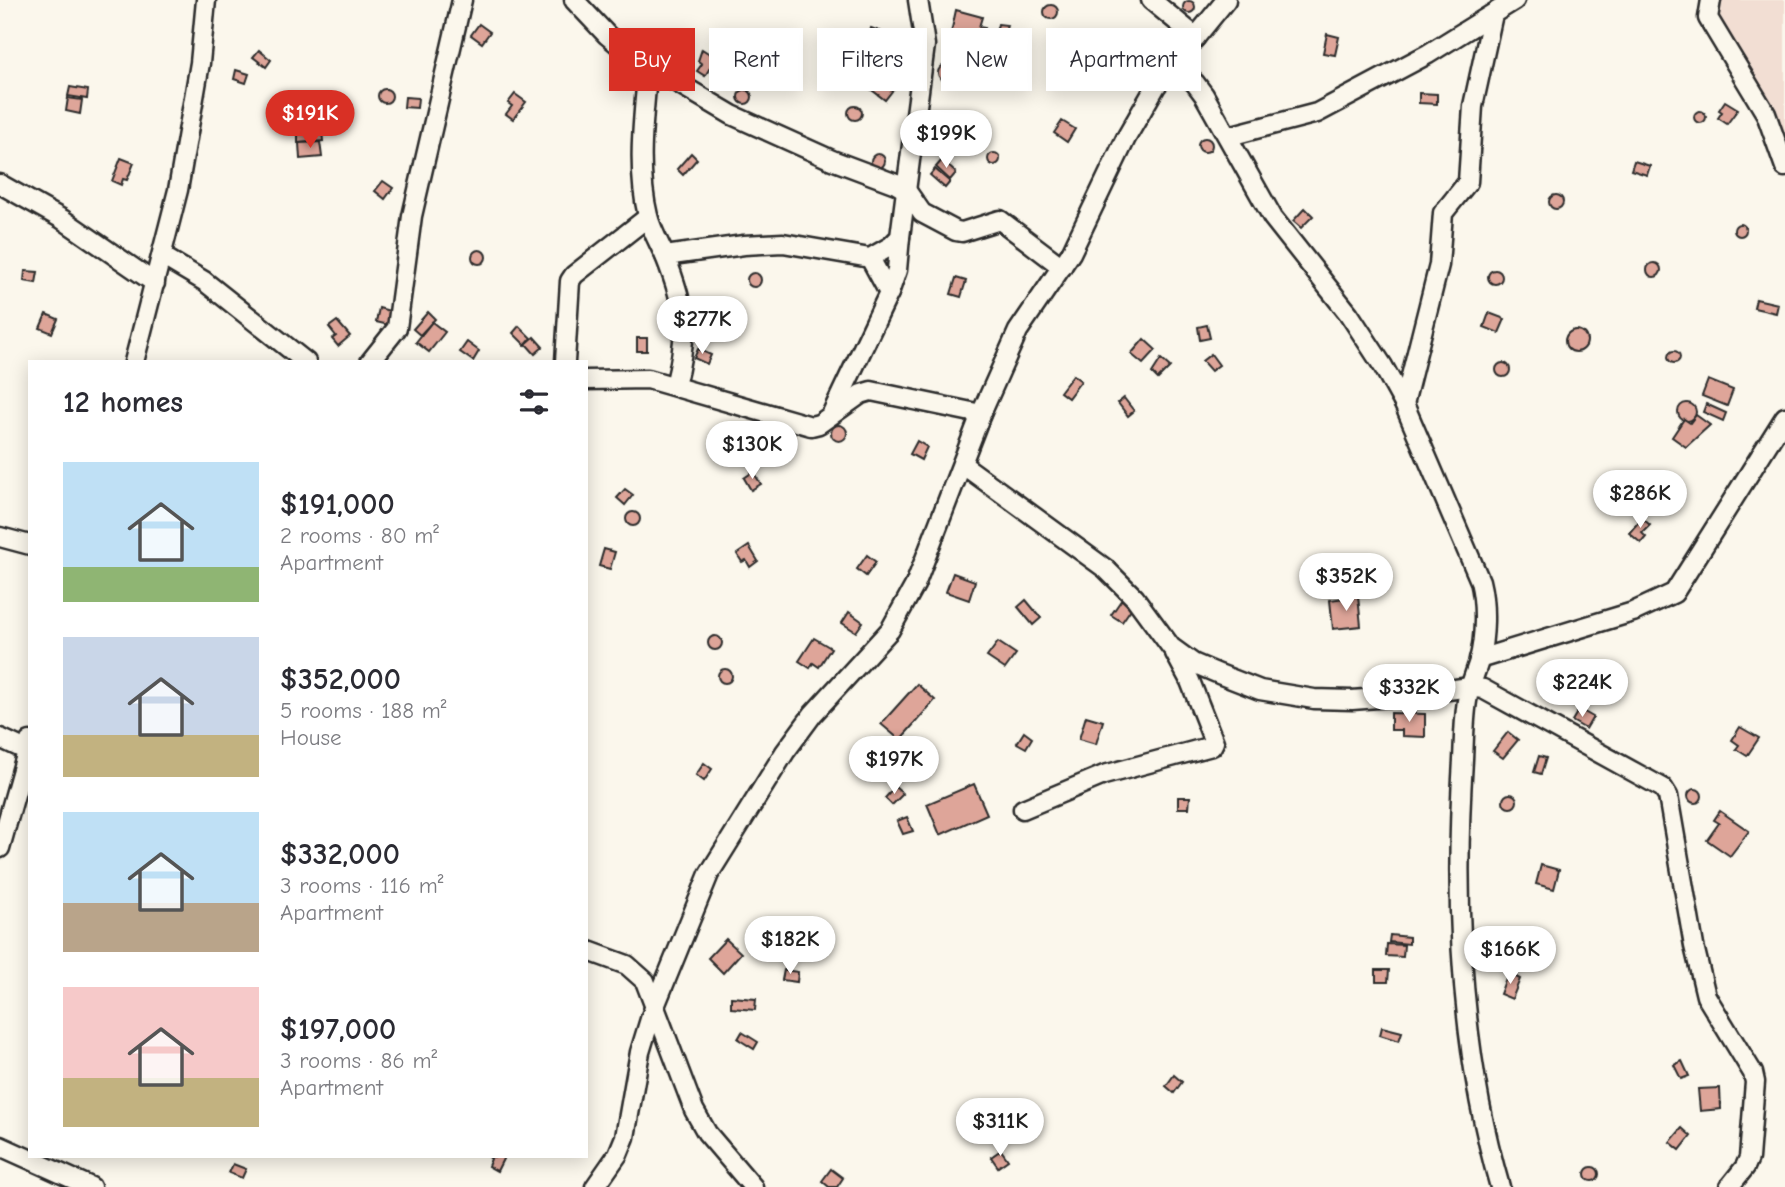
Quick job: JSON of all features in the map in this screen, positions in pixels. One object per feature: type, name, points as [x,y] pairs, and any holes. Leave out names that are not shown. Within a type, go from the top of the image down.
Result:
[{"type":"street","points":[[135,360],[178,190],[200,63],[206,0]]},
{"type":"street","points":[[372,360],[397,328],[412,216],[462,0]]},
{"type":"street","points":[[574,0],[609,36]]},
{"type":"street","points":[[830,416],[889,293],[897,270],[925,45],[918,0]]},
{"type":"street","points":[[1151,0],[1185,28]]},
{"type":"street","points":[[1201,31],[1226,0]]},
{"type":"street","points":[[1229,136],[1317,113],[1428,54],[1515,0]]},
{"type":"street","points":[[1711,0],[1708,18],[1766,114],[1785,167]]},
{"type":"street","points":[[1404,404],[1439,265],[1443,212],[1468,182],[1475,95],[1493,14]]},
{"type":"street","points":[[646,91],[642,132],[648,217],[685,317],[685,347],[675,386]]},
{"type":"street","points":[[692,91],[732,115],[906,190],[922,213],[956,231],[962,232],[1000,220],[1062,267]]},
{"type":"street","points":[[595,1187],[618,1154],[625,1137],[640,1052],[654,1008],[709,874],[785,752],[813,714],[890,630],[915,585],[981,414],[1018,331],[1062,267],[1085,227],[1126,138],[1153,91]]},
{"type":"street","points":[[1200,91],[1229,136],[1273,218],[1349,314],[1404,404],[1480,582],[1484,598],[1479,659],[1470,687],[1462,764],[1458,895],[1469,1027],[1482,1119],[1500,1187]]},
{"type":"street","points":[[0,184],[62,219],[155,283]]},
{"type":"street","points":[[565,360],[570,281],[574,275],[648,217]]},
{"type":"street","points":[[664,256],[744,245],[783,243],[870,258],[891,246],[900,237]]},
{"type":"street","points":[[162,256],[204,281],[303,360]]},
{"type":"street","points":[[870,258],[889,293]]},
{"type":"street","points":[[588,380],[648,379],[811,426],[861,394],[871,391],[981,414]]},
{"type":"street","points":[[1479,659],[1633,612],[1674,593],[1785,417]]},
{"type":"street","points":[[962,464],[1106,569],[1135,598],[1171,647],[1190,681],[1214,742],[1212,746],[1104,775],[1023,809]]},
{"type":"street","points":[[0,537],[28,544]]},
{"type":"street","points":[[1171,647],[1193,663],[1260,690],[1314,699],[1352,700],[1470,687],[1500,697],[1655,782],[1668,796],[1694,946],[1706,996],[1753,1073],[1749,1158],[1729,1187]]},
{"type":"street","points":[[0,738],[28,748]]},
{"type":"street","points":[[0,848],[28,751]]},
{"type":"street","points":[[588,951],[627,965],[645,981],[694,1110],[707,1133],[752,1187]]},
{"type":"street","points":[[0,1146],[91,1187]]},
{"type":"shaded area","points":[[1719,0],[1785,0],[1785,143],[1779,121],[1712,13]]},
{"type":"building","points":[[1189,1],[1195,7],[1189,13],[1183,7]]},
{"type":"building","points":[[1048,5],[1054,5],[1058,12],[1054,19],[1048,19],[1044,15],[1044,9]]},
{"type":"building","points":[[956,10],[982,17],[979,27],[985,28],[952,28]]},
{"type":"building","points":[[479,24],[490,32],[482,43],[471,35]]},
{"type":"building","points":[[998,24],[1007,25],[1006,28],[997,28]]},
{"type":"building","points":[[1327,34],[1339,37],[1335,55],[1323,53]]},
{"type":"building","points":[[702,49],[709,54],[709,69],[705,76],[697,71],[702,64],[698,61]]},
{"type":"building","points":[[259,50],[271,60],[266,67],[253,57]]},
{"type":"building","points":[[236,70],[249,74],[246,83],[234,79]]},
{"type":"building","points":[[70,87],[88,90],[87,99],[68,96]]},
{"type":"building","points":[[382,89],[388,89],[392,96],[388,103],[382,103],[378,99],[378,93]]},
{"type":"building","points":[[741,91],[749,91],[752,100],[748,104],[742,104],[738,100]]},
{"type":"building","points":[[873,91],[892,91],[885,100]]},
{"type":"building","points":[[1419,93],[1437,94],[1437,104],[1419,103]]},
{"type":"building","points":[[515,94],[526,102],[513,119],[506,114],[512,106],[508,103]]},
{"type":"building","points":[[405,97],[418,98],[417,108],[404,107]]},
{"type":"building","points":[[68,98],[82,100],[80,114],[66,111]]},
{"type":"building","points":[[1725,101],[1738,109],[1727,124],[1718,118],[1722,112],[1719,110]]},
{"type":"building","points":[[852,106],[858,106],[862,113],[858,120],[852,120],[848,116],[848,110]]},
{"type":"building","points":[[1695,112],[1705,112],[1705,122],[1695,122]]},
{"type":"building","points":[[1062,121],[1075,129],[1067,142],[1054,133]]},
{"type":"building","points":[[322,131],[323,141],[298,143],[298,133]]},
{"type":"building","points":[[1205,138],[1210,140],[1210,150],[1205,152],[1200,150],[1198,145],[1200,140]]},
{"type":"building","points":[[320,142],[322,157],[300,159],[299,143]]},
{"type":"building","points":[[691,153],[697,159],[683,175],[677,169]]},
{"type":"building","points":[[994,153],[1000,159],[994,165],[988,159]]},
{"type":"building","points":[[875,154],[881,154],[885,161],[881,168],[875,168],[871,164],[871,158]]},
{"type":"building","points":[[121,158],[134,163],[127,180],[123,179],[121,185],[112,181]]},
{"type":"building","points":[[942,160],[956,173],[950,180],[936,167]]},
{"type":"building","points":[[1634,161],[1650,166],[1647,175],[1631,170]]},
{"type":"building","points":[[935,169],[950,182],[945,188],[930,175]]},
{"type":"building","points":[[383,181],[393,188],[385,199],[375,191]]},
{"type":"building","points":[[1556,195],[1561,197],[1561,207],[1556,209],[1551,207],[1549,202],[1551,197]]},
{"type":"building","points":[[1305,208],[1313,216],[1301,228],[1293,221]]},
{"type":"building","points":[[1740,224],[1746,230],[1740,236],[1734,230]]},
{"type":"building","points":[[479,250],[484,252],[484,262],[479,264],[474,262],[472,257],[474,252]]},
{"type":"building","points":[[1654,263],[1659,265],[1659,275],[1654,277],[1649,275],[1647,270],[1649,265]]},
{"type":"building","points":[[1495,270],[1500,272],[1500,282],[1495,284],[1490,282],[1488,277],[1490,272]]},
{"type":"building","points":[[25,271],[38,272],[36,283],[24,281]]},
{"type":"building","points":[[751,273],[757,273],[761,280],[757,287],[751,287],[747,283],[747,277]]},
{"type":"building","points":[[956,278],[966,281],[961,297],[951,294]]},
{"type":"building","points":[[1756,299],[1778,304],[1776,313],[1754,308]]},
{"type":"building","points":[[379,308],[393,312],[389,325],[376,322]]},
{"type":"building","points":[[428,312],[435,319],[420,335],[413,329]]},
{"type":"building","points":[[1489,313],[1505,319],[1499,333],[1484,327]]},
{"type":"building","points":[[46,314],[58,319],[52,333],[40,328]]},
{"type":"building","points":[[337,321],[350,336],[338,346],[332,339],[336,336],[329,327]]},
{"type":"building","points":[[432,322],[445,332],[429,352],[416,342]]},
{"type":"building","points":[[1207,325],[1210,338],[1200,340],[1198,327]]},
{"type":"building","points":[[519,326],[531,338],[525,345],[513,333]]},
{"type":"building","points":[[1576,330],[1584,333],[1587,341],[1584,349],[1576,352],[1568,349],[1565,341],[1568,333]]},
{"type":"building","points":[[534,337],[543,347],[535,354],[526,344]]},
{"type":"building","points":[[637,338],[647,338],[647,351],[637,351]]},
{"type":"building","points":[[1144,339],[1156,350],[1143,364],[1131,354]]},
{"type":"building","points":[[467,342],[479,351],[474,360],[460,352]]},
{"type":"building","points":[[698,349],[711,355],[707,364],[694,358]]},
{"type":"building","points":[[1669,352],[1679,352],[1679,362],[1669,362]]},
{"type":"building","points":[[1211,354],[1219,365],[1211,371],[1202,361]]},
{"type":"building","points":[[1161,359],[1170,367],[1158,379],[1152,373]]},
{"type":"building","points":[[1503,363],[1508,365],[1508,375],[1503,377],[1498,375],[1496,370],[1498,365]]},
{"type":"building","points":[[1073,375],[1081,381],[1068,398],[1060,392]]},
{"type":"building","points":[[1708,380],[1733,390],[1727,406],[1702,396]]},
{"type":"building","points":[[1124,398],[1134,411],[1128,416],[1118,403]]},
{"type":"building","points":[[1687,403],[1693,406],[1696,412],[1693,418],[1687,421],[1681,418],[1678,412],[1681,406]]},
{"type":"building","points":[[1706,404],[1726,413],[1723,421],[1703,412]]},
{"type":"building","points":[[1696,415],[1710,425],[1686,447],[1672,437],[1684,419],[1690,423]]},
{"type":"building","points":[[839,425],[847,433],[839,441],[831,433]]},
{"type":"building","points":[[917,441],[927,447],[921,460],[910,454]]},
{"type":"building","points":[[753,472],[761,484],[751,490],[744,478]]},
{"type":"building","points":[[625,489],[633,495],[625,505],[617,498]]},
{"type":"building","points":[[630,512],[636,512],[640,519],[636,526],[630,526],[626,522],[626,516]]},
{"type":"building","points":[[1642,518],[1650,525],[1642,533],[1646,537],[1641,543],[1629,533]]},
{"type":"building","points":[[749,546],[758,561],[750,567],[746,560],[742,562],[737,554]]},
{"type":"building","points":[[604,549],[615,552],[610,569],[599,566]]},
{"type":"building","points":[[867,555],[876,562],[866,576],[857,569]]},
{"type":"building","points":[[953,573],[975,581],[969,600],[946,592]]},
{"type":"building","points":[[1358,596],[1361,626],[1333,629],[1330,600]]},
{"type":"building","points":[[1122,599],[1133,606],[1122,622],[1111,615]]},
{"type":"building","points":[[1026,600],[1041,618],[1033,625],[1018,607]]},
{"type":"building","points":[[849,612],[863,622],[856,632],[842,623]]},
{"type":"building","points":[[712,636],[718,636],[722,643],[718,650],[712,650],[708,646],[708,640]]},
{"type":"building","points":[[814,638],[831,648],[819,667],[813,663],[810,668],[799,661]]},
{"type":"building","points":[[998,642],[1016,654],[1005,669],[987,657]]},
{"type":"building","points":[[725,669],[730,671],[730,681],[725,683],[720,681],[718,676],[720,671]]},
{"type":"building","points":[[1606,669],[1616,675],[1607,689],[1597,683]]},
{"type":"building","points":[[917,684],[935,700],[900,740],[881,724]]},
{"type":"building","points":[[1579,709],[1593,717],[1586,729],[1572,721]]},
{"type":"building","points":[[1391,713],[1425,714],[1425,737],[1402,736],[1402,730],[1391,730]]},
{"type":"building","points":[[1086,716],[1103,721],[1096,744],[1079,739]]},
{"type":"building","points":[[1740,727],[1759,738],[1747,756],[1736,749],[1739,745],[1732,740]]},
{"type":"building","points":[[1024,732],[1032,738],[1026,748],[1017,743]]},
{"type":"building","points":[[1508,732],[1518,740],[1503,758],[1493,751]]},
{"type":"building","points":[[882,748],[893,758],[885,767],[874,757]]},
{"type":"building","points":[[1539,756],[1546,758],[1541,774],[1534,772]]},
{"type":"building","points":[[704,763],[712,769],[704,781],[696,775]]},
{"type":"building","points":[[974,784],[987,814],[940,835],[927,804]]},
{"type":"building","points":[[895,787],[903,794],[892,805],[885,798]]},
{"type":"building","points":[[1695,789],[1700,791],[1700,801],[1695,803],[1690,801],[1688,796],[1690,791]]},
{"type":"building","points":[[1510,794],[1515,796],[1515,806],[1510,808],[1505,806],[1503,801],[1505,796]]},
{"type":"building","points":[[1178,797],[1190,797],[1189,808],[1178,808]]},
{"type":"building","points":[[1720,811],[1749,831],[1730,856],[1707,840],[1719,823],[1714,820]]},
{"type":"building","points":[[907,817],[913,831],[903,834],[897,821]]},
{"type":"building","points":[[1541,865],[1559,870],[1554,889],[1536,884]]},
{"type":"building","points":[[1390,935],[1409,937],[1409,944],[1389,942]]},
{"type":"building","points":[[726,939],[741,953],[723,973],[708,958]]},
{"type":"building","points":[[1387,944],[1404,945],[1403,957],[1386,956]]},
{"type":"building","points":[[784,970],[798,972],[797,982],[782,980]]},
{"type":"building","points":[[1376,970],[1389,970],[1388,982],[1376,982]]},
{"type":"building","points":[[1508,973],[1520,979],[1512,999],[1500,994]]},
{"type":"building","points":[[731,997],[756,999],[755,1010],[731,1008]]},
{"type":"building","points":[[1382,1027],[1402,1032],[1399,1041],[1380,1035]]},
{"type":"building","points":[[742,1032],[758,1042],[754,1049],[738,1039]]},
{"type":"building","points":[[1682,1061],[1689,1076],[1681,1079],[1674,1065]]},
{"type":"building","points":[[1174,1075],[1182,1082],[1174,1093],[1166,1086]]},
{"type":"building","points":[[1720,1088],[1721,1109],[1700,1111],[1698,1089]]},
{"type":"building","points":[[1682,1128],[1691,1136],[1680,1150],[1670,1142]]},
{"type":"building","points":[[1001,1150],[1008,1160],[998,1167],[991,1157]]},
{"type":"building","points":[[504,1158],[497,1171],[488,1166],[491,1159]]},
{"type":"building","points":[[233,1164],[246,1169],[242,1178],[229,1173]]},
{"type":"building","points":[[1592,1167],[1597,1169],[1597,1179],[1592,1181],[1587,1179],[1585,1174],[1587,1169]]},
{"type":"building","points":[[831,1169],[843,1178],[837,1187],[829,1187],[822,1181]]}]
